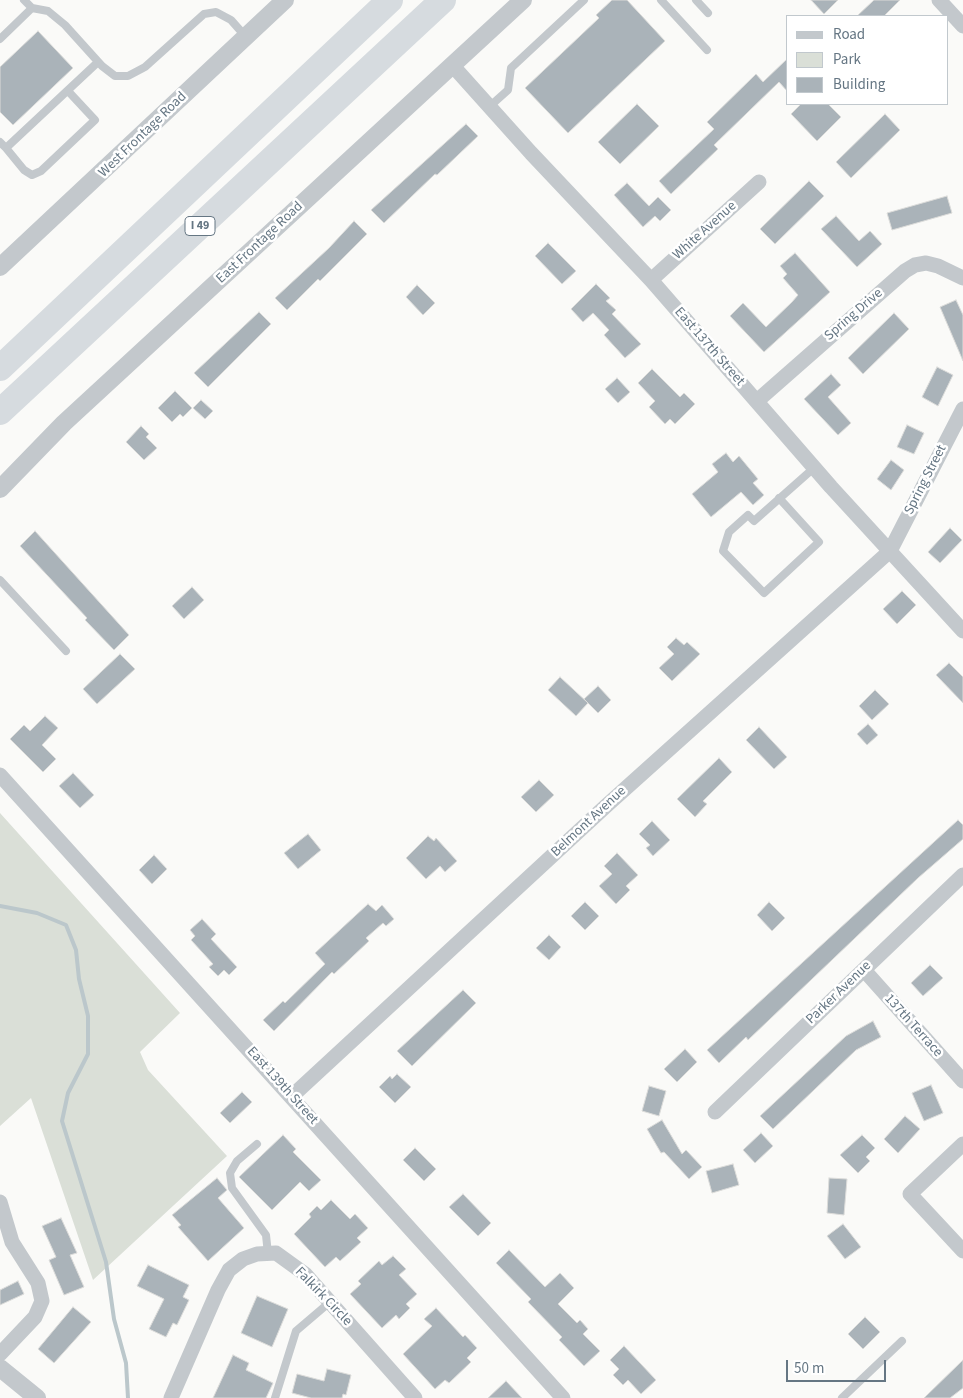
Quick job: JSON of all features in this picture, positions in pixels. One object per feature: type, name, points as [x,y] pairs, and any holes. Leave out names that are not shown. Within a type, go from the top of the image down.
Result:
[{"type":"highway","points":[[302,85],[323,44],[366,0]]},
{"type":"highway","name":"I 49","points":[[0,368],[390,0]]},
{"type":"highway","name":"I 49","points":[[0,412],[443,0]]},
{"type":"street","name":"West Frontage Road","points":[[0,268],[285,0]]},
{"type":"street","name":"East Frontage Road","points":[[0,489],[64,423],[523,0]]},
{"type":"street","points":[[944,9],[963,26]]},
{"type":"street","name":"East 137th Street","points":[[453,66],[651,280],[815,467],[963,631]]},
{"type":"street","name":"White Avenue","points":[[651,280],[759,182]]},
{"type":"street","name":"Spring Drive","points":[[757,401],[905,271],[915,265],[926,263],[938,266],[963,278]]},
{"type":"street","name":"Spring Street","points":[[890,551],[963,410]]},
{"type":"street","name":"Belmont Avenue","points":[[292,1097],[606,806],[890,551]]},
{"type":"street","name":"East 139th Street","points":[[0,775],[563,1398]]},
{"type":"street","name":"Parker Avenue","points":[[715,1112],[963,875]]},
{"type":"street","name":"137th Terrace","points":[[864,970],[963,1081]]},
{"type":"street","points":[[963,1144],[910,1194],[963,1251]]},
{"type":"street","points":[[0,1202],[12,1242],[38,1283],[42,1301],[35,1317],[0,1354]]},
{"type":"street","points":[[171,1398],[218,1290],[229,1270],[243,1259],[257,1254],[268,1254]]},
{"type":"street","name":"Falkirk Circle","points":[[268,1254],[276,1254],[305,1274],[415,1398]]},
{"type":"street","points":[[0,1368],[37,1398]]},
{"type":"lane","points":[[24,0],[32,8],[48,11],[66,25],[98,62],[115,76],[128,76],[145,67],[204,14],[216,12],[231,20],[246,37]]},
{"type":"lane","points":[[489,107],[508,90],[511,68],[584,0]]},
{"type":"lane","points":[[661,0],[707,50]]},
{"type":"lane","points":[[696,0],[708,13]]},
{"type":"lane","points":[[0,39],[32,8]]},
{"type":"lane","points":[[68,91],[95,120],[41,171],[32,175],[24,170],[3,145],[68,91],[98,62]]},
{"type":"lane","points":[[779,498],[819,542],[764,593],[723,550],[729,532],[748,515],[754,521],[779,498],[815,467]]},
{"type":"lane","points":[[0,580],[66,651]]},
{"type":"lane","points":[[257,1144],[237,1161],[230,1173],[232,1188],[266,1235],[268,1254]]},
{"type":"lane","points":[[275,1398],[296,1332],[330,1302]]},
{"type":"lane","points":[[842,1398],[902,1341]]},
{"type":"green space","points":[[0,813],[180,1013],[140,1052],[148,1070],[227,1156],[93,1280],[31,1098],[0,1126]]},
{"type":"building","points":[[612,0],[627,0],[665,41],[568,133],[525,88],[599,18],[596,15]]},
{"type":"building","points":[[811,0],[838,0],[824,14]]},
{"type":"building","points":[[874,0],[900,0],[885,15],[858,15]]},
{"type":"building","points":[[38,31],[73,68],[13,125],[0,112],[0,67]]},
{"type":"building","points":[[786,60],[786,90],[779,82],[714,145],[718,149],[671,194],[659,181],[714,129],[707,122],[756,74],[763,82]]},
{"type":"building","points":[[637,104],[659,126],[620,164],[598,142]]},
{"type":"building","points":[[800,105],[829,105],[841,117],[817,141],[791,114]]},
{"type":"building","points":[[885,114],[900,130],[851,178],[836,162]]},
{"type":"building","points":[[466,124],[478,136],[384,223],[371,210]]},
{"type":"building","points":[[809,181],[824,196],[775,244],[760,229]]},
{"type":"building","points":[[627,183],[649,206],[658,197],[671,210],[660,221],[655,216],[643,227],[614,195]]},
{"type":"building","points":[[947,196],[952,213],[892,230],[887,213]]},
{"type":"building","points":[[836,216],[859,241],[870,231],[882,244],[857,267],[821,229]]},
{"type":"building","points":[[354,221],[367,234],[320,281],[318,279],[287,310],[275,298],[329,248]]},
{"type":"building","points":[[548,243],[576,271],[562,284],[535,256]]},
{"type":"building","points":[[795,253],[830,292],[764,352],[730,316],[743,303],[766,327],[792,302],[798,295],[783,278],[787,274],[780,266]]},
{"type":"building","points":[[596,284],[610,298],[606,301],[616,310],[612,314],[641,344],[625,358],[604,335],[609,330],[593,313],[583,322],[571,309]]},
{"type":"building","points":[[417,285],[435,303],[423,315],[406,297]]},
{"type":"building","points":[[956,300],[963,315],[963,361],[940,307]]},
{"type":"building","points":[[259,312],[271,324],[208,387],[194,373]]},
{"type":"building","points":[[894,313],[909,329],[863,374],[848,358]]},
{"type":"building","points":[[937,367],[953,375],[938,406],[922,397]]},
{"type":"building","points":[[652,369],[680,397],[684,393],[695,404],[675,424],[670,419],[665,424],[649,407],[655,401],[638,383]]},
{"type":"building","points":[[831,374],[841,385],[828,397],[851,423],[838,435],[804,399]]},
{"type":"building","points":[[617,378],[630,392],[618,403],[605,389]]},
{"type":"building","points":[[175,391],[192,408],[183,417],[180,414],[172,422],[158,408]]},
{"type":"building","points":[[201,400],[213,411],[205,419],[193,408]]},
{"type":"building","points":[[907,425],[924,433],[914,454],[897,447]]},
{"type":"building","points":[[141,426],[149,434],[146,437],[157,448],[144,460],[126,442]]},
{"type":"building","points":[[726,453],[733,462],[739,456],[758,479],[753,483],[764,495],[753,505],[741,492],[711,517],[692,494],[718,472],[712,464]]},
{"type":"building","points":[[891,460],[904,470],[891,490],[877,479]]},
{"type":"building","points":[[950,528],[962,540],[940,563],[928,552]]},
{"type":"building","points":[[35,531],[129,635],[114,650],[20,546]]},
{"type":"building","points":[[192,587],[204,600],[184,619],[172,606]]},
{"type":"building","points":[[902,591],[916,605],[897,624],[883,609]]},
{"type":"building","points":[[676,638],[684,645],[687,642],[700,654],[672,681],[659,668],[674,654],[667,647]]},
{"type":"building","points":[[120,654],[135,669],[97,704],[83,689]]},
{"type":"building","points":[[949,663],[963,677],[963,703],[936,675]]},
{"type":"building","points":[[560,677],[588,703],[576,716],[548,690]]},
{"type":"building","points":[[598,686],[611,700],[598,713],[584,699]]},
{"type":"building","points":[[875,690],[889,704],[872,720],[859,706]]},
{"type":"building","points":[[45,716],[58,728],[42,745],[56,759],[43,772],[10,739],[24,725],[30,731]]},
{"type":"building","points":[[868,724],[878,735],[867,745],[857,734]]},
{"type":"building","points":[[759,727],[787,757],[774,769],[746,740]]},
{"type":"building","points":[[719,758],[732,772],[703,801],[707,804],[695,817],[677,799]]},
{"type":"building","points":[[73,773],[94,795],[80,808],[59,786]]},
{"type":"building","points":[[539,780],[554,795],[536,812],[521,797]]},
{"type":"building","points":[[958,820],[963,825],[963,839],[918,878],[748,1040],[746,1037],[719,1063],[707,1050]]},
{"type":"building","points":[[652,821],[670,840],[653,856],[646,848],[650,845],[639,834]]},
{"type":"building","points":[[308,834],[321,850],[298,869],[284,853]]},
{"type":"building","points":[[428,836],[434,841],[436,838],[457,861],[445,872],[440,866],[426,879],[406,858]]},
{"type":"building","points":[[617,853],[638,875],[626,886],[630,890],[616,904],[599,886],[612,874],[604,866]]},
{"type":"building","points":[[154,855],[167,869],[152,884],[139,870]]},
{"type":"building","points":[[585,902],[599,916],[585,930],[571,916]]},
{"type":"building","points":[[769,902],[785,918],[772,931],[757,915]]},
{"type":"building","points":[[368,904],[376,911],[382,905],[394,919],[386,926],[383,923],[366,938],[369,941],[334,974],[332,972],[274,1031],[263,1020],[283,1001],[285,1003],[325,964],[315,953]]},
{"type":"building","points":[[202,919],[216,934],[211,939],[237,967],[229,975],[224,970],[218,976],[209,967],[213,964],[191,940],[195,936],[190,930]]},
{"type":"building","points":[[549,935],[561,947],[549,960],[536,948]]},
{"type":"building","points":[[930,965],[943,978],[923,996],[911,983]]},
{"type":"building","points":[[463,990],[476,1003],[412,1066],[397,1051]]},
{"type":"building","points":[[873,1021],[881,1037],[856,1050],[773,1129],[760,1116],[846,1036]]},
{"type":"building","points":[[685,1049],[697,1062],[677,1082],[664,1069]]},
{"type":"building","points":[[397,1074],[411,1087],[395,1103],[379,1087],[390,1076],[392,1079]]},
{"type":"building","points":[[931,1085],[943,1113],[924,1121],[912,1093]]},
{"type":"building","points":[[649,1086],[666,1091],[659,1116],[642,1111]]},
{"type":"building","points":[[242,1092],[252,1102],[230,1123],[220,1113]]},
{"type":"building","points":[[905,1116],[920,1129],[898,1153],[884,1139]]},
{"type":"building","points":[[662,1120],[682,1154],[686,1150],[702,1167],[689,1179],[664,1152],[661,1153],[647,1129]]},
{"type":"building","points":[[761,1133],[773,1146],[755,1163],[743,1150]]},
{"type":"building","points":[[283,1135],[296,1149],[293,1152],[321,1180],[309,1191],[300,1182],[272,1210],[239,1177]]},
{"type":"building","points":[[862,1135],[875,1148],[866,1157],[870,1161],[858,1173],[840,1155]]},
{"type":"building","points":[[415,1148],[436,1169],[424,1181],[403,1160]]},
{"type":"building","points":[[733,1164],[739,1185],[712,1193],[706,1171]]},
{"type":"building","points":[[217,1178],[227,1190],[218,1198],[244,1228],[208,1261],[178,1227],[181,1225],[172,1215]]},
{"type":"building","points":[[829,1178],[847,1179],[844,1215],[827,1213]]},
{"type":"building","points":[[463,1194],[491,1223],[478,1236],[449,1207]]},
{"type":"building","points":[[331,1200],[350,1219],[355,1214],[368,1228],[357,1238],[361,1242],[340,1261],[336,1257],[325,1267],[294,1234],[311,1217],[309,1214],[317,1206],[321,1210]]},
{"type":"building","points":[[61,1218],[77,1253],[70,1255],[84,1287],[64,1295],[49,1260],[56,1257],[42,1226]]},
{"type":"building","points":[[843,1224],[861,1247],[845,1259],[827,1236]]},
{"type":"building","points":[[509,1250],[545,1287],[560,1273],[574,1288],[558,1304],[577,1323],[580,1320],[588,1329],[583,1334],[600,1351],[584,1366],[559,1340],[562,1337],[528,1302],[531,1299],[496,1263]]},
{"type":"building","points":[[393,1256],[406,1269],[399,1275],[417,1294],[406,1304],[410,1308],[399,1319],[396,1315],[382,1328],[350,1294],[361,1284],[358,1281],[379,1261],[382,1265]]},
{"type":"building","points":[[148,1265],[189,1285],[183,1297],[189,1300],[177,1325],[173,1323],[166,1337],[149,1329],[164,1299],[137,1286]]},
{"type":"building","points":[[18,1281],[24,1294],[0,1305],[0,1290]]},
{"type":"building","points":[[257,1296],[288,1309],[272,1347],[241,1333]]},
{"type":"building","points":[[73,1307],[91,1322],[54,1363],[38,1349]]},
{"type":"building","points":[[436,1308],[463,1337],[465,1335],[477,1348],[467,1358],[471,1362],[449,1383],[445,1380],[435,1389],[403,1354],[432,1326],[424,1319]]},
{"type":"building","points":[[865,1317],[880,1332],[863,1349],[848,1334]]},
{"type":"building","points":[[624,1346],[656,1380],[641,1394],[628,1380],[623,1385],[613,1375],[619,1369],[610,1360]]},
{"type":"building","points":[[233,1355],[249,1363],[246,1370],[273,1383],[266,1398],[213,1398]]},
{"type":"building","points":[[963,1360],[963,1388],[950,1398],[924,1398]]},
{"type":"building","points":[[327,1369],[351,1375],[346,1395],[343,1394],[342,1398],[311,1398],[292,1393],[297,1374],[324,1381]]},
{"type":"building","points":[[506,1381],[522,1398],[488,1398]]},
{"type":"waterway","points":[[0,906],[37,913],[66,925],[76,950],[79,979],[88,1016],[88,1054],[68,1093],[62,1121],[106,1262],[114,1319],[126,1363],[128,1398]]}]
